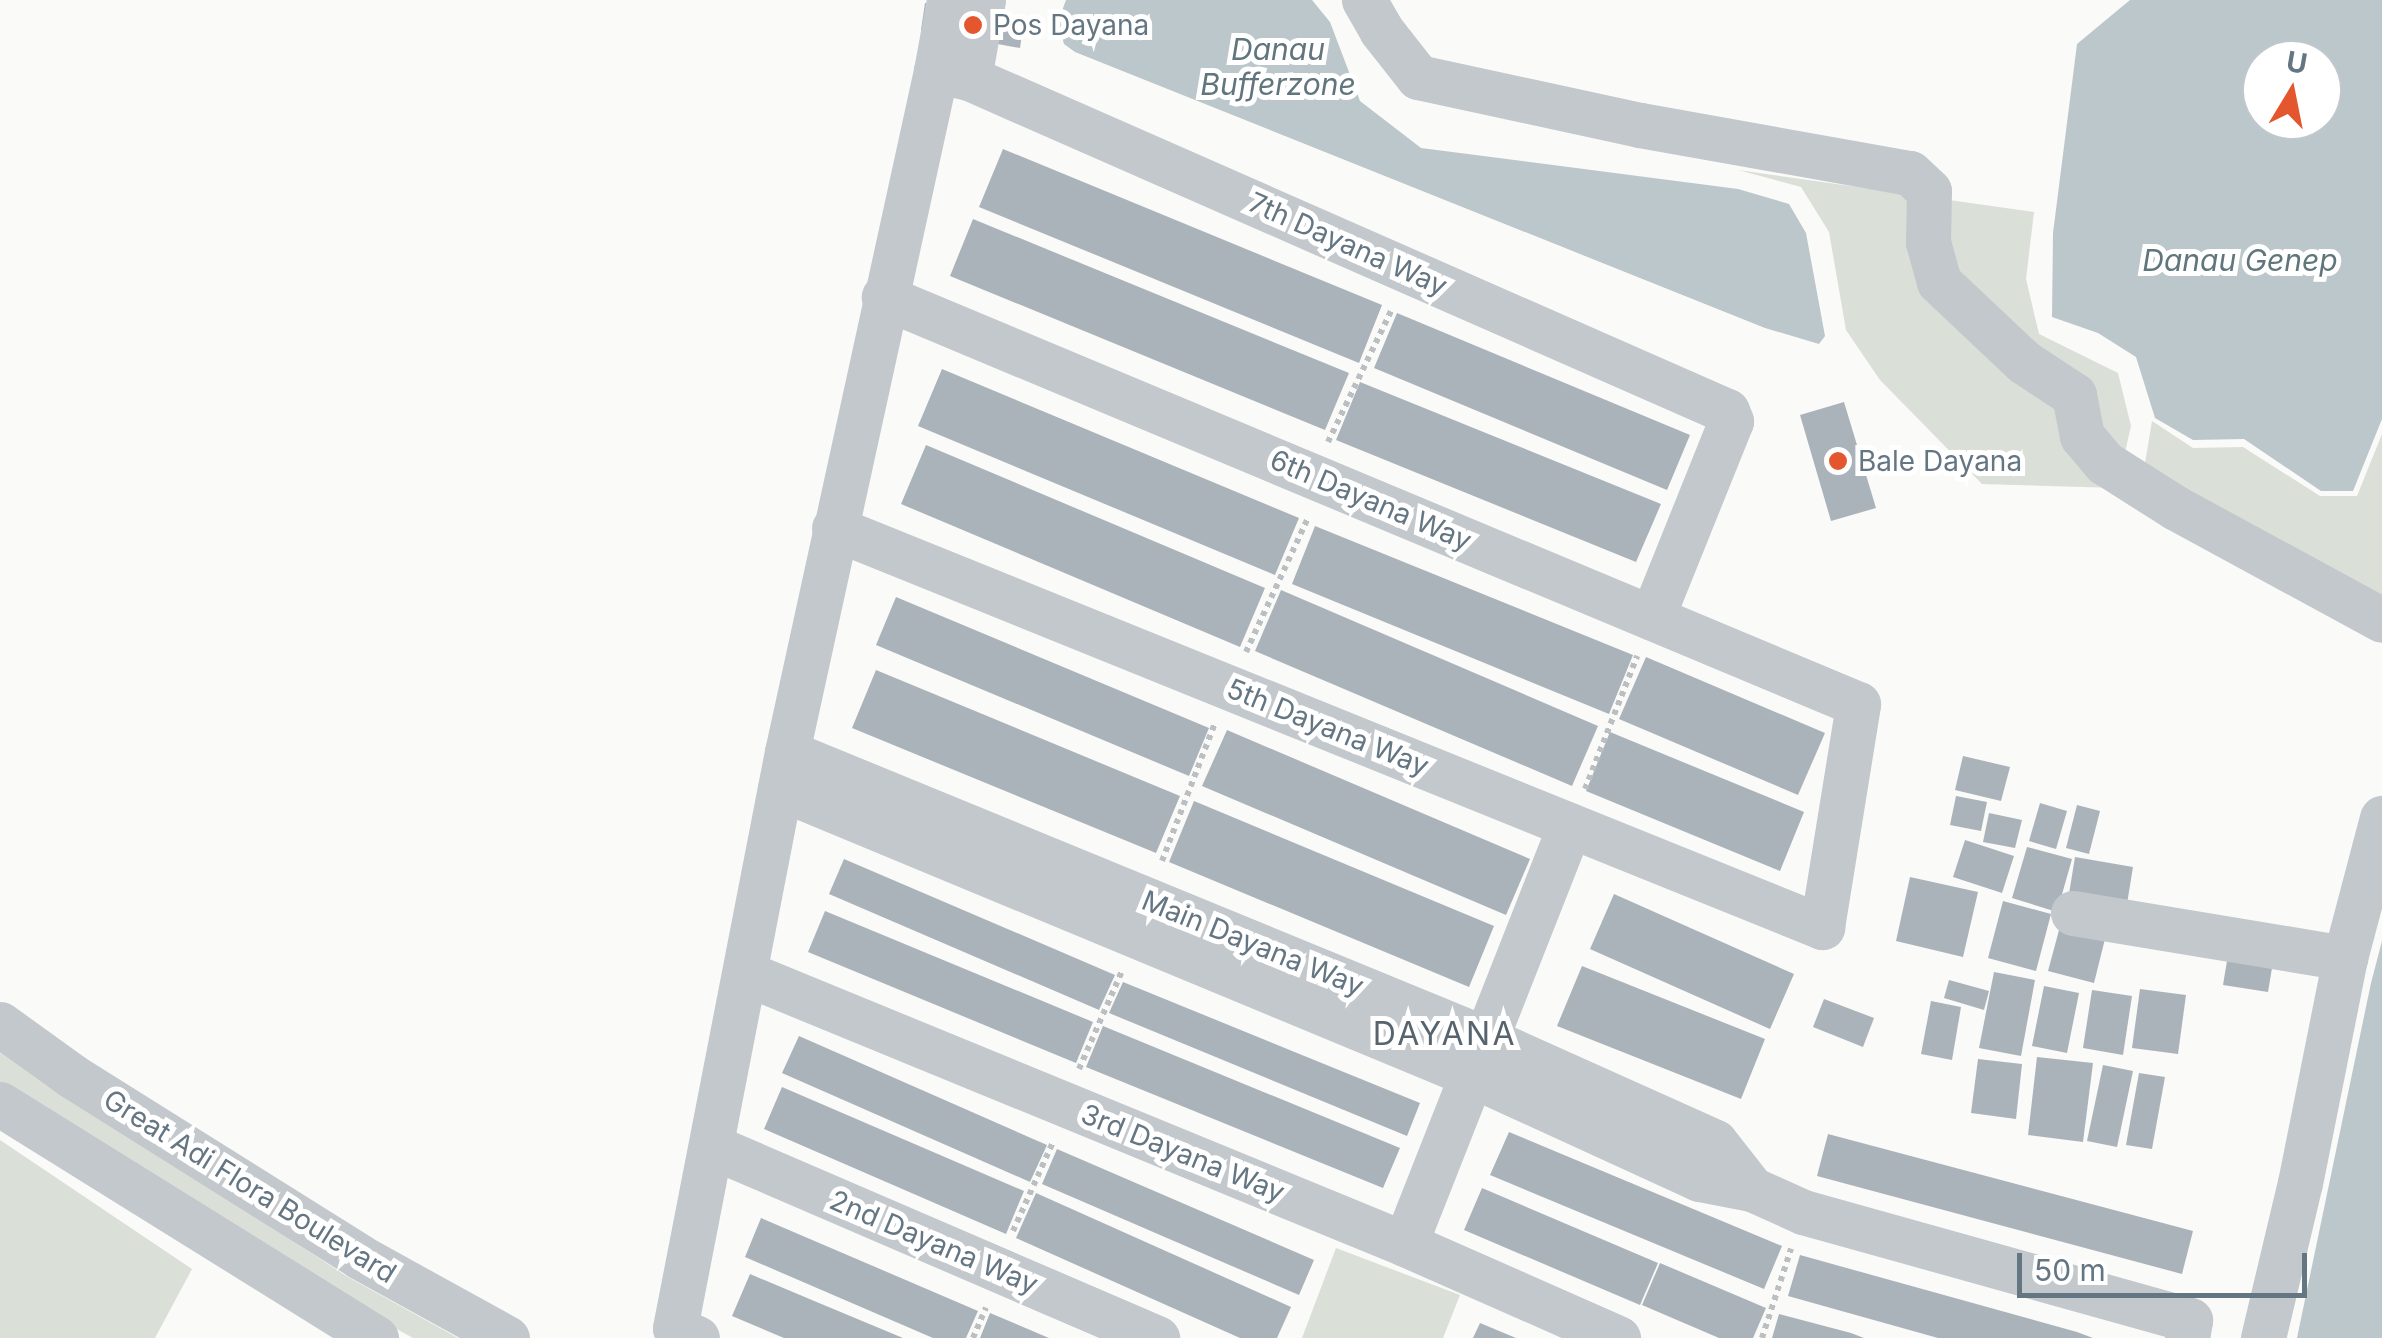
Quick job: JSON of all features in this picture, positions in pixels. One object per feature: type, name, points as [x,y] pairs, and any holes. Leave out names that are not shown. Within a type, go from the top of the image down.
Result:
[{"type":"street","points":[[1364,0],[1380,30],[1418,77],[1640,124],[1910,173],[1929,191],[1928,242],[1939,282],[2024,362],[2074,395],[2082,436],[2105,464],[2176,508],[2382,620]]},
{"type":"street","points":[[686,1333],[711,1146],[834,528],[884,296],[952,74],[966,3]]},
{"type":"street","name":"7th Dayana Way","points":[[952,74],[1726,410],[1731,421],[1652,618]]},
{"type":"street","name":"6th Dayana Way","points":[[884,296],[1858,704],[1822,927]]},
{"type":"street","name":"5th Dayana Way","points":[[834,528],[1822,927]]},
{"type":"street","name":"Main Dayana Way","points":[[784,770],[1479,1057],[1715,1142],[1752,1189],[1803,1212],[2188,1329]]},
{"type":"street","points":[[1404,1244],[1570,825]]},
{"type":"street","points":[[2263,1338],[2300,1183],[2345,958],[2378,843]]},
{"type":"street","points":[[2073,913],[2345,958]]},
{"type":"street","name":"3rd Dayana Way","points":[[745,973],[1404,1244],[1618,1338]]},
{"type":"street","name":"Great Adi Flora Boulevard","points":[[0,1024],[72,1076],[360,1257],[507,1338]]},
{"type":"street","points":[[0,1104],[376,1338]]},
{"type":"street","name":"2nd Dayana Way","points":[[711,1146],[1157,1338]]},
{"type":"path","points":[[1312,476],[1409,272]]},
{"type":"path","points":[[1570,825],[1652,618]]},
{"type":"path","points":[[1762,1338],[1803,1212]]},
{"type":"shaded area","points":[[1738,170],[2034,212],[2026,279],[2039,334],[2118,373],[2131,426],[2117,488],[1982,484],[1880,380],[1846,330],[1829,232],[1801,187]]},
{"type":"shaded area","points":[[2152,421],[2193,448],[2243,447],[2320,496],[2357,496],[2382,434],[2382,604],[2142,481]]},
{"type":"shaded area","points":[[0,1051],[348,1277],[458,1338],[413,1338],[337,1296],[51,1117],[0,1082]]},
{"type":"shaded area","points":[[0,1140],[192,1269],[155,1338],[0,1338]]},
{"type":"shaded area","points":[[1336,1248],[1460,1295],[1443,1338],[1302,1338]]},
{"type":"water","name":"Danau Bufferzone","points":[[1066,0],[1312,0],[1330,22],[1360,101],[1421,148],[1738,189],[1789,204],[1806,233],[1825,336],[1819,344],[1765,328],[1075,52],[1064,44],[1058,22]]},
{"type":"water","name":"Danau Genep","points":[[2130,0],[2382,0],[2382,419],[2353,491],[2321,491],[2244,439],[2193,440],[2155,418],[2136,357],[2098,333],[2052,317],[2053,233],[2077,44]]},
{"type":"water","points":[[2382,941],[2382,1338],[2297,1338],[2371,983]]},
{"type":"building","name":"Pos Dayana","points":[[925,3],[1024,20],[1020,48],[921,30]]},
{"type":"building","points":[[1003,149],[1382,305],[1359,363],[979,207]]},
{"type":"building","points":[[973,219],[1349,373],[1325,430],[950,276]]},
{"type":"building","points":[[1397,313],[1690,435],[1667,490],[1374,368]]},
{"type":"building","points":[[942,369],[1299,518],[1275,575],[918,426]]},
{"type":"building","points":[[1360,382],[1661,504],[1636,562],[1336,440]]},
{"type":"building","name":"Bale Dayana","points":[[1844,402],[1876,508],[1831,521],[1800,415]]},
{"type":"building","points":[[926,445],[1265,588],[1240,647],[901,504]]},
{"type":"building","points":[[1315,526],[1633,655],[1609,714],[1292,584]]},
{"type":"building","points":[[1281,590],[1598,726],[1572,786],[1255,651]]},
{"type":"building","points":[[896,597],[1209,728],[1189,776],[876,645]]},
{"type":"building","points":[[1646,657],[1825,733],[1798,795],[1619,719]]},
{"type":"building","points":[[876,670],[1180,796],[1156,853],[852,728]]},
{"type":"building","points":[[1227,730],[1530,859],[1506,915],[1202,786]]},
{"type":"building","points":[[1610,732],[1804,812],[1780,871],[1586,791]]},
{"type":"building","points":[[1963,756],[2010,767],[2001,801],[1955,790]]},
{"type":"building","points":[[1956,796],[1987,802],[1981,831],[1950,825]]},
{"type":"building","points":[[1194,801],[1494,926],[1469,987],[1169,862]]},
{"type":"building","points":[[2040,803],[2067,811],[2056,849],[2029,841]]},
{"type":"building","points":[[2077,805],[2100,811],[2089,854],[2066,848]]},
{"type":"building","points":[[1989,813],[2022,820],[2015,848],[1983,842]]},
{"type":"building","points":[[1965,840],[2014,856],[2002,893],[1953,877]]},
{"type":"building","points":[[2027,847],[2072,859],[2057,912],[2012,898]]},
{"type":"building","points":[[2075,857],[2133,867],[2126,910],[2068,900]]},
{"type":"building","points":[[844,859],[1115,975],[1099,1010],[829,894]]},
{"type":"building","points":[[1910,877],[1978,892],[1963,957],[1896,941]]},
{"type":"building","points":[[1614,894],[1794,974],[1770,1029],[1590,949]]},
{"type":"building","points":[[2003,901],[2051,914],[2036,971],[1988,958]]},
{"type":"building","points":[[825,911],[1093,1022],[1076,1063],[808,952]]},
{"type":"building","points":[[2062,919],[2107,931],[2094,983],[2048,971]]},
{"type":"building","points":[[2227,961],[2272,968],[2268,992],[2223,985]]},
{"type":"building","points":[[1582,966],[1765,1039],[1741,1099],[1557,1026]]},
{"type":"building","points":[[1994,972],[2035,980],[2021,1056],[1979,1048]]},
{"type":"building","points":[[1949,980],[1989,991],[1984,1010],[1944,998]]},
{"type":"building","points":[[1123,982],[1420,1103],[1407,1136],[1109,1013]]},
{"type":"building","points":[[2044,986],[2079,993],[2067,1053],[2032,1046]]},
{"type":"building","points":[[2140,989],[2186,995],[2178,1054],[2132,1048]]},
{"type":"building","points":[[2092,990],[2132,996],[2123,1055],[2083,1048]]},
{"type":"building","points":[[1824,999],[1874,1018],[1863,1047],[1813,1027]]},
{"type":"building","points":[[1931,1001],[1961,1007],[1952,1060],[1921,1054]]},
{"type":"building","points":[[1103,1026],[1400,1148],[1383,1188],[1086,1067]]},
{"type":"building","points":[[799,1036],[1047,1145],[1030,1182],[782,1073]]},
{"type":"building","points":[[2037,1057],[2093,1063],[2083,1142],[2028,1135]]},
{"type":"building","points":[[1978,1059],[2022,1064],[2016,1119],[1971,1113]]},
{"type":"building","points":[[2103,1065],[2133,1071],[2117,1147],[2087,1141]]},
{"type":"building","points":[[2139,1073],[2165,1077],[2152,1149],[2126,1145]]},
{"type":"building","points":[[782,1087],[1024,1191],[1006,1234],[764,1129]]},
{"type":"building","points":[[1509,1132],[1782,1246],[1764,1289],[1490,1175]]},
{"type":"building","points":[[1828,1134],[2193,1231],[2182,1274],[1817,1176]]},
{"type":"building","points":[[1057,1149],[1314,1260],[1299,1295],[1042,1184]]},
{"type":"building","points":[[1482,1188],[1658,1263],[1640,1305],[1464,1230]]},
{"type":"building","points":[[1036,1193],[1291,1307],[1277,1338],[1240,1338],[1016,1238]]},
{"type":"building","points":[[761,1218],[978,1311],[966,1338],[933,1338],[745,1257]]},
{"type":"building","points":[[1800,1255],[2093,1338],[1938,1338],[1788,1296]]},
{"type":"building","points":[[1660,1263],[1766,1308],[1753,1338],[1719,1338],[1642,1305]]},
{"type":"building","points":[[750,1274],[903,1338],[784,1338],[732,1316]]},
{"type":"building","points":[[990,1313],[1049,1338],[980,1338]]},
{"type":"building","points":[[1779,1314],[1851,1333],[1864,1338],[1772,1338]]},
{"type":"building","points":[[1480,1323],[1516,1338],[1473,1338]]},
{"type":"place","name":"Pos Dayana","points":[[973,25]]},
{"type":"place","name":"Bale Dayana","points":[[1838,461]]},
{"type":"district","name":"DAYANA","points":[[1445,1034]]}]
